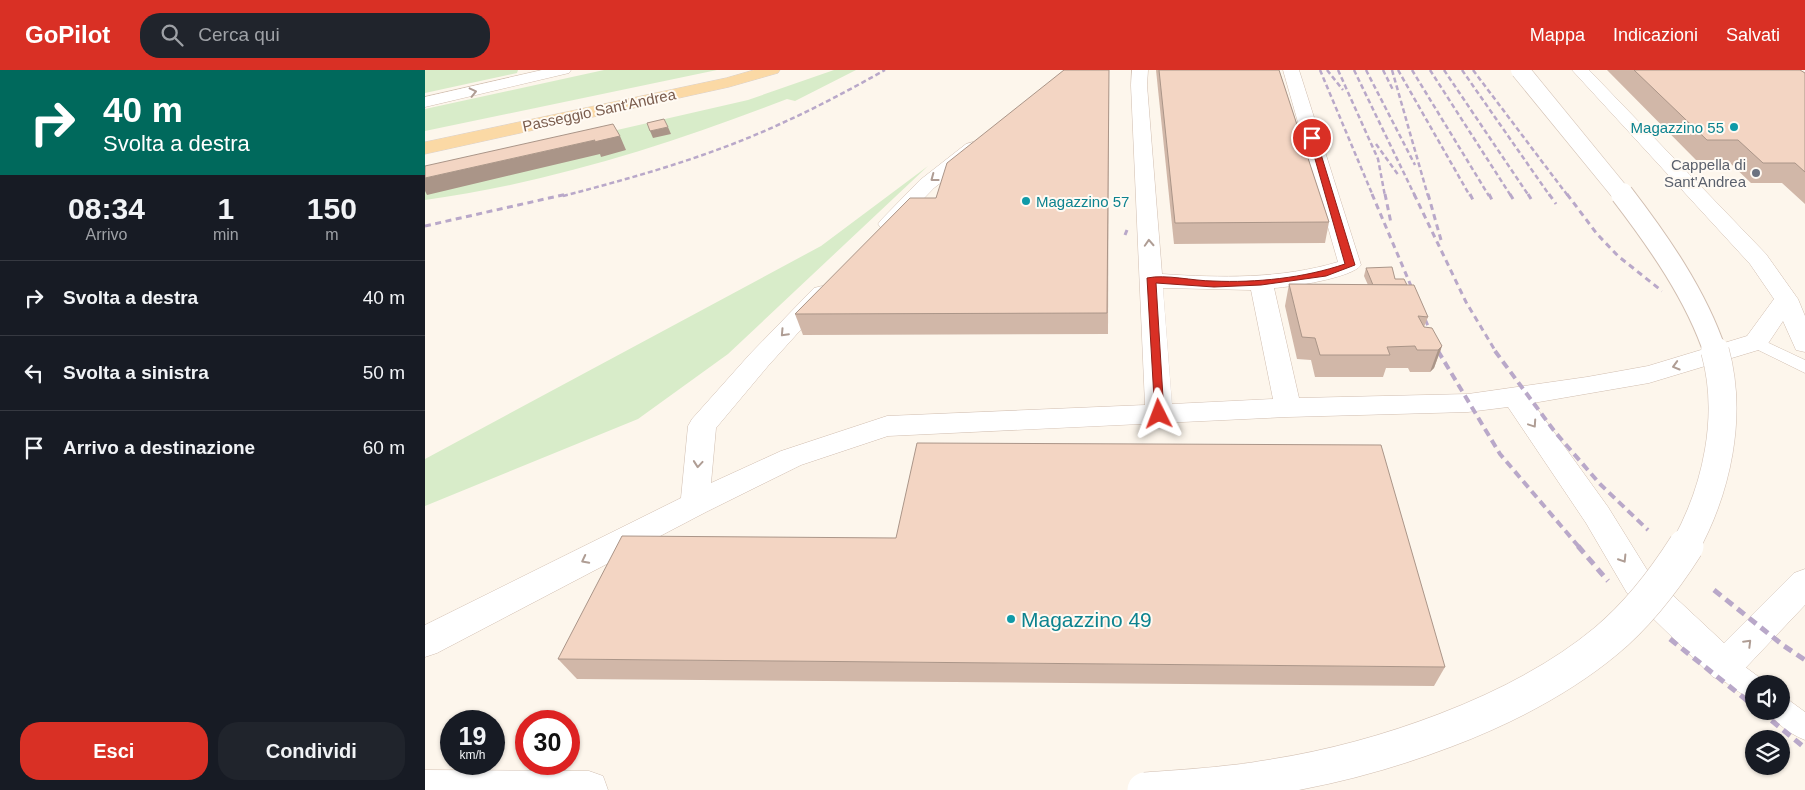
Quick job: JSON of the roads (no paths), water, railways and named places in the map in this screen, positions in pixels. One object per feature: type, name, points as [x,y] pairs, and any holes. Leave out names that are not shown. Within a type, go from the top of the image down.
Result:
[{"type":"main road","name":"Passeggio Sant'Andrea","points":[[425,148],[729,82],[772,70]]},
{"type":"street","points":[[425,102],[541,73],[563,70]]},
{"type":"street","points":[[1151,280],[1214,284],[1261,282],[1326,274],[1350,265],[1291,70]]},
{"type":"street","points":[[1145,790],[1228,784],[1284,775],[1339,762],[1417,740],[1507,703],[1561,674],[1607,641],[1658,588],[1681,555],[1708,499],[1723,426],[1723,392],[1715,351],[1700,314],[1647,226],[1520,70]]},
{"type":"street","points":[[1580,70],[1758,259],[1786,299],[1805,344]]},
{"type":"street","points":[[1136,75],[1159,414]]},
{"type":"street","points":[[874,238],[927,184],[995,132]]},
{"type":"street","points":[[695,504],[702,426],[759,360],[841,273]]},
{"type":"street","points":[[1261,282],[1288,408]]},
{"type":"street","points":[[425,642],[695,504],[791,458],[887,426],[1468,402],[1515,397],[1649,374],[1756,342],[1786,299]]},
{"type":"street","points":[[1515,397],[1597,515],[1638,583],[1725,666],[1805,583]]},
{"type":"street","points":[[425,788],[589,790]]},
{"type":"lane","points":[[1756,342],[1805,367]]},
{"type":"lane","points":[[1725,666],[1745,681]]},
{"type":"lane","points":[[1790,716],[1805,728]]},
{"type":"railway","points":[[563,196],[646,173],[754,136],[807,111],[885,70]]},
{"type":"railway","points":[[1320,70],[1373,196]]},
{"type":"railway","points":[[1327,70],[1343,90]]},
{"type":"railway","points":[[1338,70],[1378,159],[1385,196]]},
{"type":"railway","points":[[1354,70],[1415,196]]},
{"type":"railway","points":[[1366,70],[1415,165]]},
{"type":"railway","points":[[1383,70],[1393,90]]},
{"type":"railway","points":[[1392,70],[1428,196]]},
{"type":"railway","points":[[1398,70],[1470,196]]},
{"type":"railway","points":[[1412,70],[1489,196]]},
{"type":"railway","points":[[1430,70],[1511,196]]},
{"type":"railway","points":[[1444,70],[1529,196]]},
{"type":"railway","points":[[1462,70],[1550,196]]},
{"type":"railway","points":[[1473,70],[1568,196]]},
{"type":"railway","points":[[1376,144],[1399,176]]},
{"type":"railway","points":[[425,226],[567,194]]},
{"type":"railway","points":[[1372,194],[1439,352]]},
{"type":"railway","points":[[1385,194],[1391,223]]},
{"type":"railway","points":[[1414,194],[1466,302],[1496,352]]},
{"type":"railway","points":[[1428,194],[1441,240]]},
{"type":"railway","points":[[1470,194],[1473,200]]},
{"type":"railway","points":[[1489,194],[1492,200]]},
{"type":"railway","points":[[1510,194],[1513,199]]},
{"type":"railway","points":[[1528,194],[1531,199]]},
{"type":"railway","points":[[1549,194],[1556,204]]},
{"type":"railway","points":[[1567,194],[1597,234],[1618,256],[1662,291]]},
{"type":"railway","points":[[1125,235],[1127,230]]},
{"type":"railway","points":[[1438,351],[1500,454],[1579,547]]},
{"type":"railway","points":[[1495,351],[1555,432],[1600,484],[1648,530]]},
{"type":"railway","points":[[1578,546],[1608,581]]},
{"type":"railway","points":[[1714,590],[1784,646],[1805,660]]},
{"type":"railway","points":[[1670,639],[1745,699]]},
{"type":"railway","points":[[1771,720],[1805,748]]},
{"type":"place","name":"Magazzino 55","points":[[1734,127]]},
{"type":"place","name":"Cappella di Sant'Andrea","points":[[1756,173]]},
{"type":"place","name":"Magazzino 57","points":[[1026,201]]},
{"type":"place","name":"Magazzino 49","points":[[1011,619]]}]
